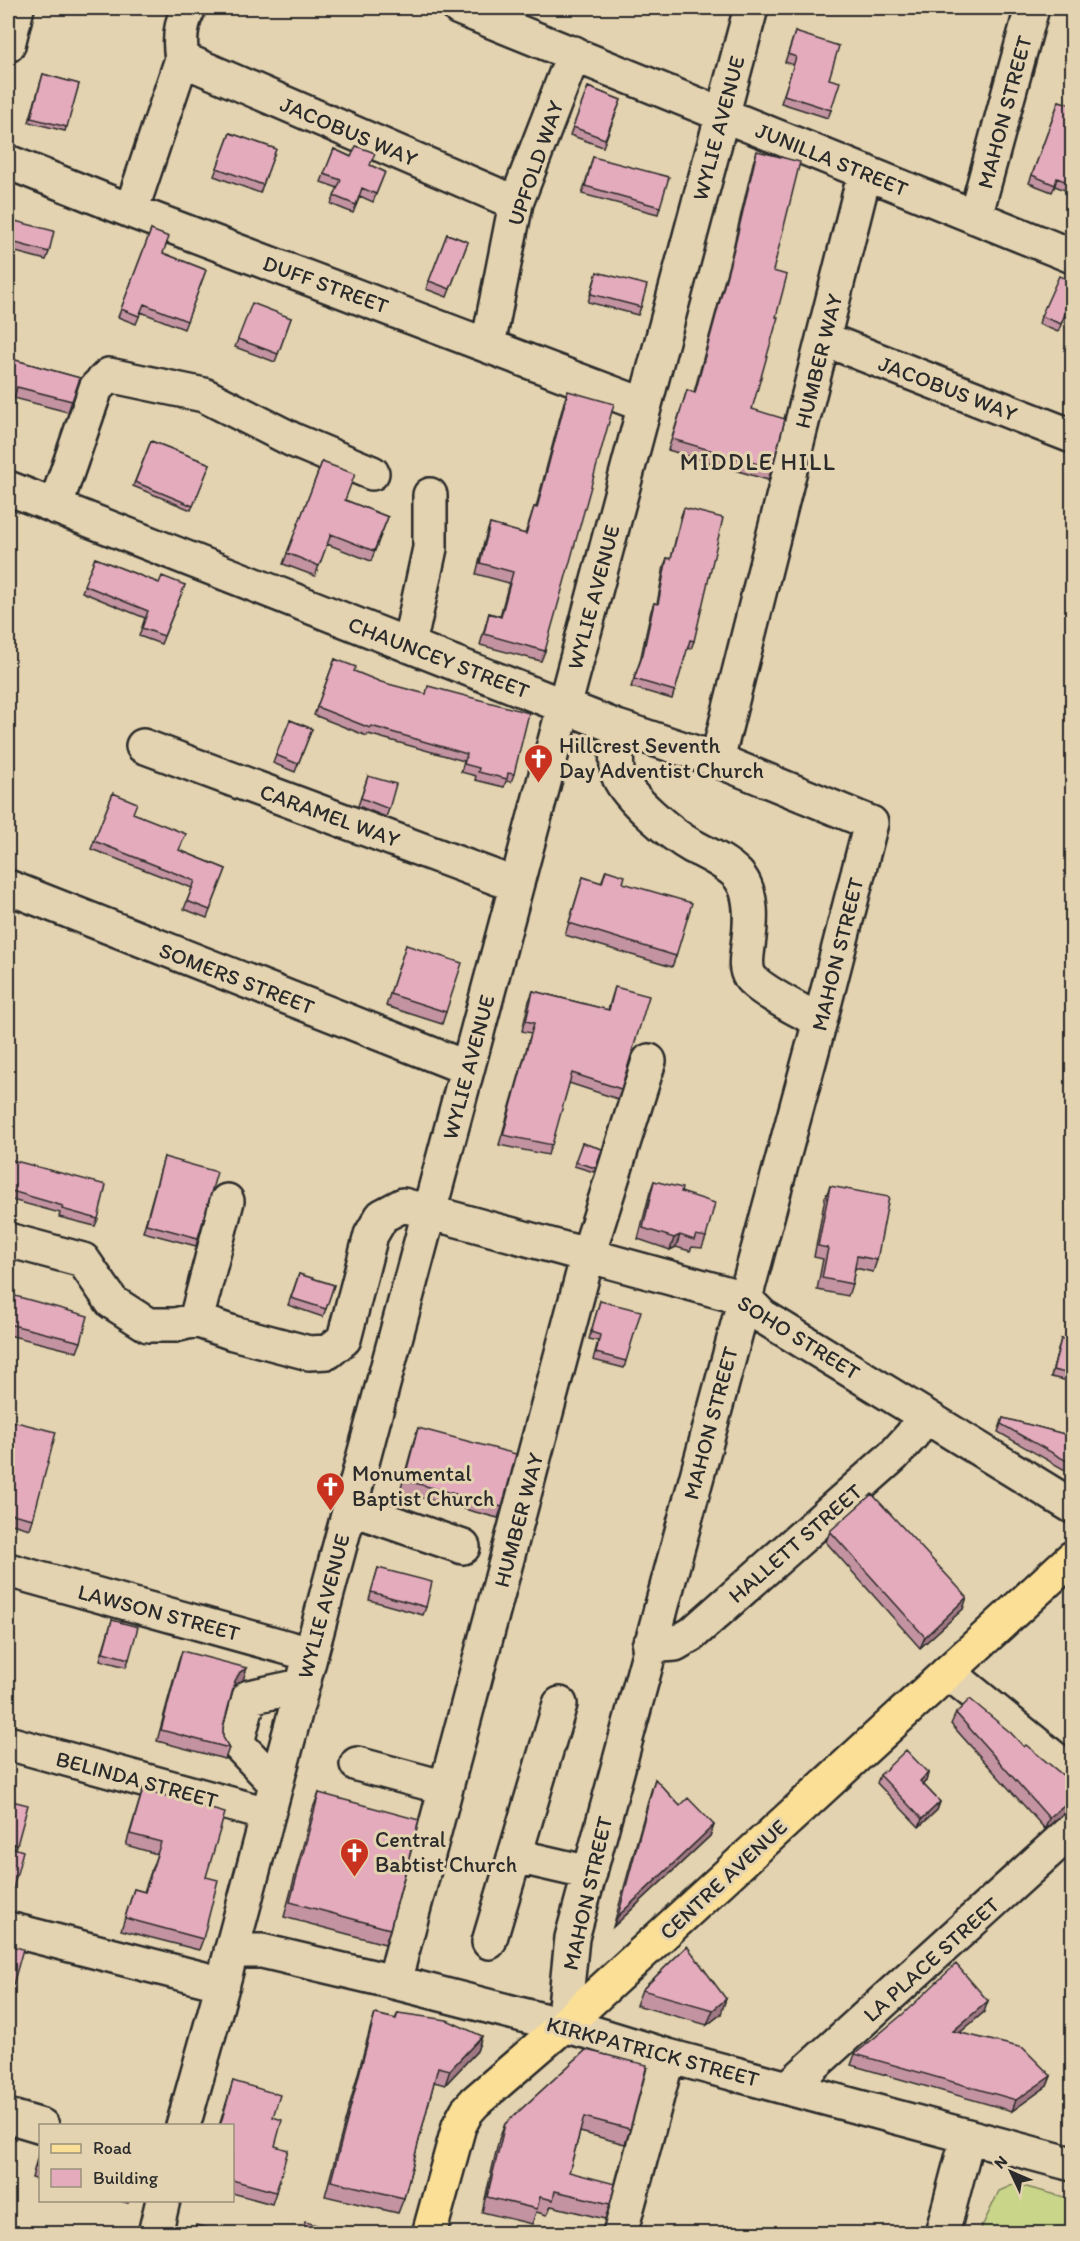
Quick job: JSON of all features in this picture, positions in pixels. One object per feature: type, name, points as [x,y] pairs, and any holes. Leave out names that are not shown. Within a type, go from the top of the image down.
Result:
[{"type":"main road","name":"CENTRE AVENUE","points":[[429,2234],[459,2126],[467,2111],[563,2026],[1072,1558]]},
{"type":"street","points":[[8,45],[18,8]]},
{"type":"street","points":[[131,211],[182,59],[179,41],[185,14],[189,8]]},
{"type":"street","name":"JUNILLA STREET","points":[[459,8],[1072,256]]},
{"type":"street","name":"WYLIE AVENUE","points":[[184,2124],[223,1984],[751,8]]},
{"type":"street","name":"MAHON STREET","points":[[975,217],[1032,8]]},
{"type":"street","name":"UPFOLD WAY","points":[[488,345],[516,203],[574,53]]},
{"type":"street","name":"JACOBUS WAY","points":[[182,59],[516,203]]},
{"type":"street","name":"DUFF STREET","points":[[8,162],[131,211],[644,405]]},
{"type":"street","name":"HUMBER WAY","points":[[717,760],[865,172]]},
{"type":"street","name":"JACOBUS WAY","points":[[824,339],[1072,436]]},
{"type":"street","points":[[54,507],[96,388],[109,375],[204,395],[293,440],[372,473]]},
{"type":"street","name":"CHAUNCEY STREET","points":[[8,488],[617,727],[717,760],[871,823]]},
{"type":"street","points":[[407,645],[430,548],[430,495]]},
{"type":"street","points":[[617,727],[617,771],[619,778],[629,791],[677,837],[727,866],[738,876],[744,886],[750,904],[746,969],[752,979],[791,1006],[820,1021]]},
{"type":"street","name":"CARAMEL WAY","points":[[143,746],[516,885]]},
{"type":"street","name":"MAHON STREET","points":[[563,2026],[572,1938],[820,1021],[871,823]]},
{"type":"street","name":"SOMERS STREET","points":[[8,887],[467,1068]]},
{"type":"street","name":"HUMBER WAY","points":[[394,1982],[588,1255],[649,1061]]},
{"type":"street","points":[[8,1240],[83,1260],[112,1302],[148,1325],[175,1325],[196,1320],[227,1201]]},
{"type":"street","name":"SOHO STREET","points":[[196,1320],[233,1333],[309,1353],[328,1352],[344,1339],[372,1235],[382,1216],[404,1205],[744,1298],[762,1316],[1072,1506]]},
{"type":"street","name":"HALLETT STREET","points":[[650,1646],[675,1644],[692,1634],[893,1456],[912,1435],[924,1416]]},
{"type":"street","points":[[350,1508],[463,1547]]},
{"type":"street","name":"LAWSON STREET","points":[[8,1570],[310,1654]]},
{"type":"street","points":[[948,1672],[1072,1773]]},
{"type":"street","points":[[272,1799],[237,1743],[249,1697],[301,1686]]},
{"type":"street","points":[[489,1942],[560,1704]]},
{"type":"street","name":"BELINDA STREET","points":[[8,1743],[272,1799]]},
{"type":"street","points":[[357,1764],[446,1788]]},
{"type":"street","name":"LA PLACE STREET","points":[[789,2087],[1072,1830]]},
{"type":"street","points":[[516,1856],[590,1873]]},
{"type":"street","points":[[8,1929],[223,1984]]},
{"type":"street","name":"KIRKPATRICK STREET","points":[[231,1951],[262,1951],[394,1982],[1072,2164]]},
{"type":"street","points":[[620,2234],[668,2056]]},
{"type":"street","points":[[8,2116],[39,2125]]},
{"type":"street","points":[[942,2234],[968,2136]]},
{"type":"street","points":[[155,2234],[163,2202]]},
{"type":"green space","points":[[1015,2184],[1072,2199],[1072,2233],[979,2233],[999,2191]]},
{"type":"building","points":[[795,32],[839,46],[829,79],[840,82],[831,110],[784,95],[796,57],[788,54]]},
{"type":"building","points":[[43,74],[79,84],[67,127],[31,118]]},
{"type":"building","points":[[588,87],[621,100],[605,139],[573,127]]},
{"type":"building","points":[[1059,101],[1072,105],[1072,184],[1057,178],[1055,185],[1032,175]]},
{"type":"building","points":[[230,133],[276,149],[263,185],[217,168]]},
{"type":"building","points":[[356,146],[375,153],[370,165],[385,172],[376,194],[362,188],[356,205],[334,196],[341,180],[324,174],[334,149],[351,157]]},
{"type":"building","points":[[757,151],[800,162],[773,271],[787,275],[776,317],[778,317],[752,409],[785,419],[772,468],[672,439],[687,390],[695,393],[735,245]]},
{"type":"building","points":[[593,157],[669,177],[660,207],[585,186]]},
{"type":"building","points":[[11,220],[54,231],[49,252],[8,241]]},
{"type":"building","points":[[151,230],[169,237],[163,253],[206,270],[187,321],[144,304],[139,316],[121,309]]},
{"type":"building","points":[[447,234],[468,242],[450,289],[429,281]]},
{"type":"building","points":[[597,272],[647,285],[641,307],[591,294]]},
{"type":"building","points":[[1059,276],[1072,281],[1072,296],[1061,324],[1041,316]]},
{"type":"building","points":[[252,303],[291,318],[278,354],[238,339]]},
{"type":"building","points":[[8,358],[80,378],[72,401],[17,387],[8,422]]},
{"type":"building","points":[[568,391],[614,404],[545,651],[484,634],[489,613],[501,617],[513,572],[480,563],[490,524],[526,534],[534,507],[537,508]]},
{"type":"building","points":[[151,441],[210,464],[193,506],[135,482]]},
{"type":"building","points":[[322,462],[355,474],[345,500],[388,517],[374,551],[331,534],[319,566],[287,553]]},
{"type":"building","points":[[684,508],[723,518],[694,641],[690,640],[675,691],[634,679],[643,654],[654,603],[658,604],[667,558],[671,559]]},
{"type":"building","points":[[95,558],[159,583],[162,576],[185,585],[164,636],[142,628],[148,611],[84,585]]},
{"type":"building","points":[[335,659],[356,667],[354,671],[381,682],[426,694],[428,686],[529,713],[514,774],[508,773],[507,779],[478,772],[479,768],[464,764],[467,754],[371,726],[370,728],[317,707]]},
{"type":"building","points":[[290,720],[312,729],[298,764],[276,755]]},
{"type":"building","points":[[368,776],[396,784],[389,809],[361,798]]},
{"type":"building","points":[[113,793],[137,803],[133,813],[186,834],[179,850],[226,869],[210,910],[187,901],[195,881],[94,841]]},
{"type":"building","points":[[606,870],[625,876],[623,883],[692,903],[676,956],[569,923],[583,877],[602,883]]},
{"type":"building","points":[[406,945],[462,963],[446,1012],[390,994]]},
{"type":"building","points":[[615,987],[649,996],[621,1089],[572,1073],[552,1145],[503,1135],[534,1023],[526,1021],[533,991],[609,1010]]},
{"type":"building","points":[[582,1143],[602,1149],[596,1168],[575,1162]]},
{"type":"building","points":[[164,1157],[217,1172],[198,1238],[146,1224]]},
{"type":"building","points":[[8,1159],[106,1185],[98,1219],[8,1190]]},
{"type":"building","points":[[654,1181],[682,1188],[681,1192],[715,1203],[706,1237],[696,1235],[694,1240],[680,1235],[674,1238],[643,1228]]},
{"type":"building","points":[[830,1186],[889,1197],[877,1260],[857,1256],[852,1284],[822,1278],[828,1248],[818,1246]]},
{"type":"building","points":[[299,1274],[334,1285],[326,1309],[291,1298]]},
{"type":"building","points":[[8,1294],[88,1316],[81,1342],[8,1324]]},
{"type":"building","points":[[600,1301],[641,1311],[626,1361],[596,1353],[600,1335],[591,1332]]},
{"type":"building","points":[[1061,1339],[1072,1342],[1072,1383],[1069,1382],[1070,1374],[1053,1370]]},
{"type":"building","points":[[1003,1418],[1072,1436],[1072,1464],[1001,1424]]},
{"type":"building","points":[[8,1420],[56,1432],[33,1519],[8,1513]]},
{"type":"building","points":[[418,1428],[516,1454],[502,1507],[404,1480]]},
{"type":"building","points":[[872,1494],[967,1597],[925,1637],[830,1531]]},
{"type":"building","points":[[378,1568],[432,1582],[426,1607],[371,1592]]},
{"type":"building","points":[[112,1620],[138,1627],[129,1659],[103,1652]]},
{"type":"building","points":[[182,1651],[247,1668],[240,1672],[235,1681],[223,1727],[223,1737],[229,1748],[161,1730]]},
{"type":"building","points":[[970,1699],[1011,1733],[1024,1747],[1026,1745],[1072,1780],[1072,1798],[1049,1818],[956,1713]]},
{"type":"building","points":[[906,1750],[928,1773],[920,1781],[940,1802],[922,1819],[880,1775]]},
{"type":"building","points":[[655,1779],[680,1806],[688,1798],[714,1825],[618,1916]]},
{"type":"building","points":[[143,1789],[225,1813],[206,1877],[218,1880],[203,1939],[125,1918],[134,1889],[145,1892],[161,1842],[130,1834]]},
{"type":"building","name":"Central Babtist Church","points":[[319,1793],[419,1820],[390,1929],[290,1902]]},
{"type":"building","points":[[8,1800],[28,1805],[17,1845],[8,1843]]},
{"type":"building","points":[[8,1846],[23,1851],[10,1900],[8,1899]]},
{"type":"building","points":[[8,1945],[23,1949],[13,1985],[8,1984]]},
{"type":"building","points":[[687,1946],[726,1999],[713,2010],[642,1990]]},
{"type":"building","points":[[956,1964],[988,2001],[953,2031],[1023,2048],[1051,2076],[1016,2100],[855,2054],[903,2014]]},
{"type":"building","points":[[398,2013],[447,2020],[482,2036],[450,2070],[438,2067],[404,2198],[331,2181],[375,2014],[396,2019]]},
{"type":"building","points":[[586,2050],[647,2065],[630,2129],[584,2117],[569,2172],[615,2184],[610,2204],[555,2191],[553,2200],[540,2197],[537,2209],[487,2197],[505,2124]]},
{"type":"building","points":[[233,2081],[280,2095],[273,2117],[282,2120],[275,2146],[288,2150],[276,2192],[234,2181],[234,2124],[221,2124]]},
{"type":"building","points":[[305,2222],[350,2234],[302,2234]]},
{"type":"building","points":[[196,2225],[230,2234],[194,2234]]},
{"type":"place","name":"Hillcrest Seventh Day Adventist Church","points":[[538,784]]},
{"type":"place","name":"Monumental Baptist Church","points":[[331,1512]]},
{"type":"place","name":"Central Babtist Church","points":[[354,1878]]},
{"type":"district","name":"MIDDLE HILL","points":[[758,462]]}]
